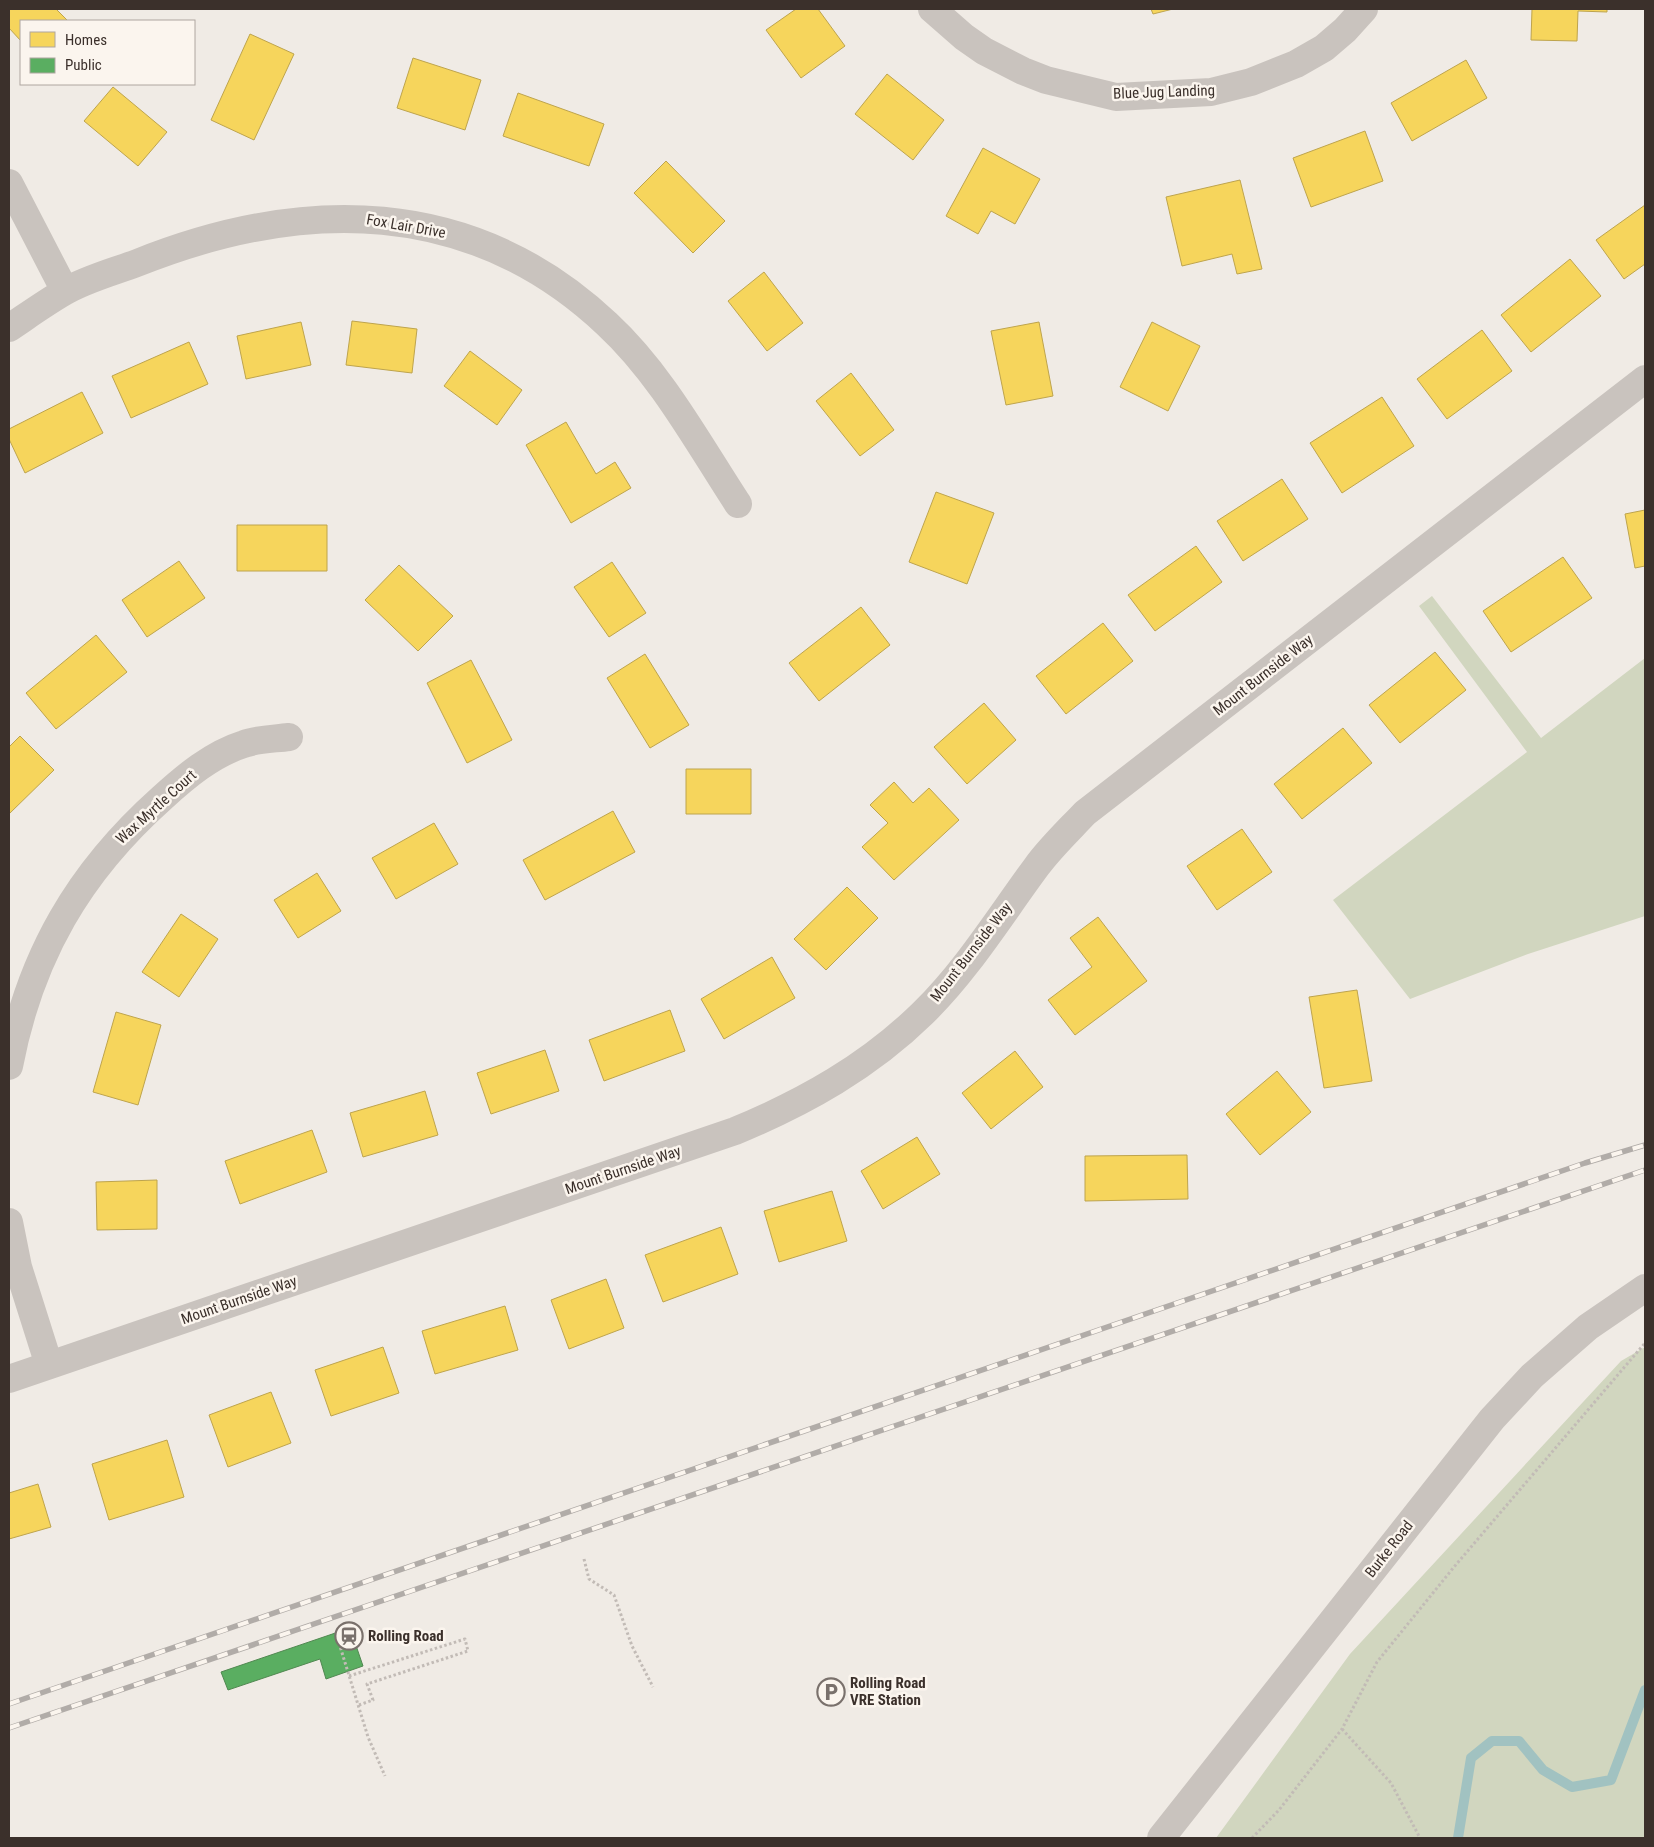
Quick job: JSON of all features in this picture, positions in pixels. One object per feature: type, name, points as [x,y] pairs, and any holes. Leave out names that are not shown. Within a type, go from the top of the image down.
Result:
[{"type":"street","name":"Blue Jug Landing","points":[[932,9],[964,37],[984,51],[1023,71],[1046,80],[1116,97],[1211,92],[1251,82],[1296,64],[1324,48],[1345,30],[1364,9]]},
{"type":"street","points":[[9,183],[66,291]]},
{"type":"street","name":"Fox Lair Drive","points":[[9,328],[66,291],[193,243],[294,220],[343,217],[377,219],[429,227],[459,236],[525,264],[564,288],[607,324],[641,360],[661,387],[738,504]]},
{"type":"street","name":"Mount Burnside Way","points":[[9,1379],[735,1131],[813,1096],[869,1059],[924,1012],[971,958],[1038,864],[1085,813],[1645,379]]},
{"type":"street","name":"Wax Myrtle Court","points":[[9,1066],[26,994],[42,954],[66,910],[97,864],[130,827],[187,775],[244,744],[289,737]]},
{"type":"street","points":[[9,1222],[18,1267],[49,1365]]},
{"type":"street","name":"Burke Road","points":[[1161,1838],[1492,1419],[1532,1376],[1588,1327],[1645,1288]]},
{"type":"path","points":[[1252,1838],[1279,1810],[1342,1729],[1376,1662],[1645,1343]]},
{"type":"path","points":[[584,1559],[589,1579],[614,1595],[632,1646],[653,1687]]},
{"type":"path","points":[[349,1676],[465,1639],[468,1652],[367,1684],[373,1700],[359,1705]]},
{"type":"path","points":[[340,1643],[368,1737],[385,1776]]},
{"type":"path","points":[[1342,1729],[1391,1783],[1420,1838]]},
{"type":"green space","points":[[1432,596],[1541,738],[1645,658],[1645,916],[1528,954],[1410,999],[1333,900],[1527,752],[1419,606]]},
{"type":"green space","points":[[1645,1347],[1645,1838],[1216,1838],[1350,1654],[1621,1361]]},
{"type":"building: Homes","points":[[9,9],[56,9],[67,20],[20,20],[20,40],[9,28]]},
{"type":"building: Homes","points":[[796,9],[818,9],[845,46],[801,78],[766,30]]},
{"type":"building: Homes","points":[[1151,9],[1173,9],[1153,14]]},
{"type":"building: Homes","points":[[1532,9],[1607,9],[1607,12],[1578,11],[1577,41],[1531,40]]},
{"type":"building: Homes","points":[[250,34],[294,54],[254,140],[211,120]]},
{"type":"building: Homes","points":[[413,58],[481,80],[465,130],[397,108]]},
{"type":"building: Homes","points":[[1466,60],[1487,98],[1412,141],[1391,103]]},
{"type":"building: Homes","points":[[887,74],[944,120],[913,160],[855,114]]},
{"type":"building: Homes","points":[[113,87],[167,132],[138,166],[84,121]]},
{"type":"building: Homes","points":[[518,93],[604,124],[589,166],[503,136]]},
{"type":"building: Homes","points":[[1365,131],[1383,181],[1311,207],[1293,158]]},
{"type":"building: Homes","points":[[983,148],[1040,179],[1015,224],[991,211],[978,234],[946,216]]},
{"type":"building: Homes","points":[[666,161],[725,221],[693,253],[634,193]]},
{"type":"building: Homes","points":[[1240,180],[1262,269],[1237,274],[1232,254],[1182,266],[1166,197]]},
{"type":"building: Homes","points":[[1645,205],[1645,264],[1624,279],[1596,240]]},
{"type":"building: Homes","points":[[1570,259],[1601,296],[1531,352],[1501,315]]},
{"type":"building: Homes","points":[[764,272],[803,323],[767,351],[728,301]]},
{"type":"building: Homes","points":[[352,321],[417,329],[412,373],[346,365]]},
{"type":"building: Homes","points":[[301,322],[311,365],[246,379],[237,336]]},
{"type":"building: Homes","points":[[1039,322],[1053,396],[1006,405],[991,331]]},
{"type":"building: Homes","points":[[1152,322],[1200,346],[1168,411],[1120,387]]},
{"type":"building: Homes","points":[[1482,330],[1512,371],[1447,419],[1417,379]]},
{"type":"building: Homes","points":[[189,342],[208,384],[131,418],[112,376]]},
{"type":"building: Homes","points":[[470,351],[522,390],[497,425],[444,386]]},
{"type":"building: Homes","points":[[851,373],[894,430],[860,456],[816,401]]},
{"type":"building: Homes","points":[[82,392],[103,433],[25,473],[9,439],[9,429]]},
{"type":"building: Homes","points":[[1382,397],[1414,446],[1342,493],[1310,443]]},
{"type":"building: Homes","points":[[566,422],[596,474],[615,462],[631,488],[571,523],[526,445]]},
{"type":"building: Homes","points":[[1282,479],[1308,519],[1243,561],[1217,521]]},
{"type":"building: Homes","points":[[936,492],[994,513],[967,584],[909,562]]},
{"type":"building: Homes","points":[[1645,510],[1645,566],[1635,568],[1625,514]]},
{"type":"building: Homes","points":[[237,525],[327,525],[327,571],[237,571]]},
{"type":"building: Homes","points":[[1196,546],[1222,582],[1155,631],[1128,595]]},
{"type":"building: Homes","points":[[1563,557],[1592,598],[1511,652],[1483,611]]},
{"type":"building: Homes","points":[[179,561],[205,598],[147,637],[122,600]]},
{"type":"building: Homes","points":[[612,562],[646,613],[609,637],[574,587]]},
{"type":"building: Homes","points":[[399,565],[453,616],[418,651],[365,600]]},
{"type":"building: Homes","points":[[861,607],[890,645],[819,701],[789,663]]},
{"type":"building: Homes","points":[[1103,623],[1133,661],[1066,714],[1036,676]]},
{"type":"building: Homes","points":[[96,635],[127,672],[56,729],[26,693]]},
{"type":"building: Homes","points":[[1435,652],[1466,690],[1400,743],[1369,705]]},
{"type":"building: Homes","points":[[645,654],[689,725],[650,748],[607,678]]},
{"type":"building: Homes","points":[[471,660],[512,740],[467,763],[427,683]]},
{"type":"building: Homes","points":[[984,703],[1016,740],[967,784],[934,747]]},
{"type":"building: Homes","points":[[1343,728],[1372,763],[1302,819],[1274,784]]},
{"type":"building: Homes","points":[[20,736],[54,770],[9,814],[9,747]]},
{"type":"building: Homes","points":[[686,769],[751,769],[751,814],[686,814]]},
{"type":"building: Homes","points":[[894,782],[913,803],[929,788],[959,820],[894,880],[862,847],[888,823],[870,805]]},
{"type":"building: Homes","points":[[613,811],[635,852],[545,900],[523,860]]},
{"type":"building: Homes","points":[[434,823],[458,864],[396,899],[372,858]]},
{"type":"building: Homes","points":[[1242,829],[1272,872],[1217,910],[1187,866]]},
{"type":"building: Homes","points":[[317,873],[341,911],[298,938],[274,900]]},
{"type":"building: Homes","points":[[847,887],[878,918],[826,970],[794,939]]},
{"type":"building: Homes","points":[[181,914],[218,939],[179,997],[142,972]]},
{"type":"building: Homes","points":[[1098,917],[1147,981],[1075,1035],[1048,1000],[1092,967],[1070,938]]},
{"type":"building: Homes","points":[[772,957],[795,998],[724,1039],[701,999]]},
{"type":"building: Homes","points":[[1357,990],[1372,1081],[1324,1088],[1309,997]]},
{"type":"building: Homes","points":[[670,1010],[685,1051],[604,1081],[589,1040]]},
{"type":"building: Homes","points":[[116,1012],[161,1025],[138,1105],[93,1092]]},
{"type":"building: Homes","points":[[545,1050],[559,1091],[491,1114],[477,1073]]},
{"type":"building: Homes","points":[[1015,1051],[1043,1087],[991,1129],[962,1093]]},
{"type":"building: Homes","points":[[1277,1071],[1311,1112],[1260,1155],[1226,1114]]},
{"type":"building: Homes","points":[[425,1091],[438,1135],[363,1157],[350,1113]]},
{"type":"building: Homes","points":[[312,1130],[327,1172],[240,1204],[225,1161]]},
{"type":"building: Homes","points":[[917,1137],[940,1174],[883,1209],[861,1171]]},
{"type":"building: Homes","points":[[1187,1155],[1188,1199],[1085,1201],[1085,1156]]},
{"type":"building: Homes","points":[[157,1180],[157,1229],[97,1230],[96,1182]]},
{"type":"building: Homes","points":[[832,1191],[847,1241],[779,1262],[764,1211]]},
{"type":"building: Homes","points":[[721,1227],[738,1274],[663,1302],[645,1255]]},
{"type":"building: Homes","points":[[606,1279],[624,1328],[569,1349],[551,1300]]},
{"type":"building: Homes","points":[[505,1306],[518,1350],[435,1374],[422,1331]]},
{"type":"building: Homes","points":[[383,1347],[399,1393],[331,1416],[315,1370]]},
{"type":"building: Homes","points":[[271,1392],[291,1443],[228,1467],[209,1415]]},
{"type":"building: Homes","points":[[167,1440],[184,1497],[109,1520],[92,1464]]},
{"type":"building: Homes","points":[[38,1484],[51,1527],[9,1539],[9,1493]]},
{"type":"building: Public","points":[[350,1628],[363,1666],[326,1679],[320,1659],[228,1690],[221,1672]]},
{"type":"waterway","points":[[1458,1838],[1471,1758],[1492,1741],[1519,1741],[1543,1770],[1572,1787],[1611,1780],[1645,1690]]},
{"type":"railway","points":[[9,1704],[1585,1163],[1645,1145]]},
{"type":"railway","points":[[9,1728],[1645,1170]]},
{"type":"place","name":"Rolling Road","points":[[349,1636]]},
{"type":"place","name":"Rolling Road VRE Station","points":[[831,1692]]}]
